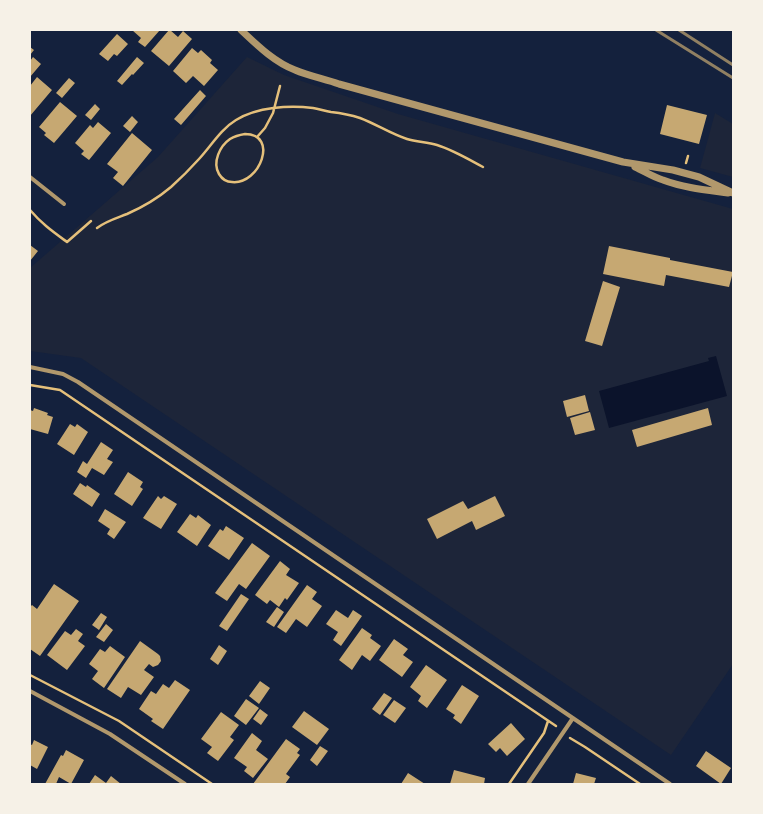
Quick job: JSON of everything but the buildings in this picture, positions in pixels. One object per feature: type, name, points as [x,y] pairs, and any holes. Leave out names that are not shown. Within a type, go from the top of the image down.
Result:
[{"type":"street","points":[[241,30],[261,48],[280,62],[295,70],[347,86],[627,164],[673,170],[699,177],[733,193]]},
{"type":"street","points":[[627,164],[668,182],[689,188],[733,193]]},
{"type":"street","points":[[30,177],[64,204]]},
{"type":"street","points":[[30,367],[63,374],[78,382],[670,784]]},
{"type":"street","points":[[30,691],[116,738],[185,784]]},
{"type":"street","points":[[528,784],[573,718]]},
{"type":"path","points":[[257,137],[270,120],[275,108],[280,86]]},
{"type":"path","points":[[97,228],[102,224],[140,207],[161,194],[193,166],[222,132],[236,120],[245,115],[258,111],[275,108],[315,108],[359,118],[408,139],[444,148],[483,167]]},
{"type":"path","points":[[245,134],[251,134],[257,137],[262,143],[263,149],[263,155],[260,163],[252,174],[245,179],[238,182],[226,181],[221,177],[216,166],[217,157],[224,144],[236,136],[245,134]]},
{"type":"path","points":[[30,210],[39,221],[67,242],[91,221]]},
{"type":"path","points":[[30,385],[60,390],[550,722],[564,732],[571,740],[585,747],[640,784]]},
{"type":"path","points":[[30,675],[119,721],[212,784]]},
{"type":"path","points":[[509,784],[544,733],[548,721]]},
{"type":"shaded area","points":[[247,57],[284,75],[398,114],[733,209],[733,664],[671,755],[81,358],[30,351],[30,268],[158,157]]},
{"type":"shaded area","points":[[715,113],[733,124],[733,177],[700,168]]},
{"type":"shaded area","points":[[716,356],[727,396],[609,428],[599,391],[709,361],[708,358]]},
{"type":"railway","points":[[656,30],[733,78]]},
{"type":"railway","points":[[679,30],[733,65]]}]
